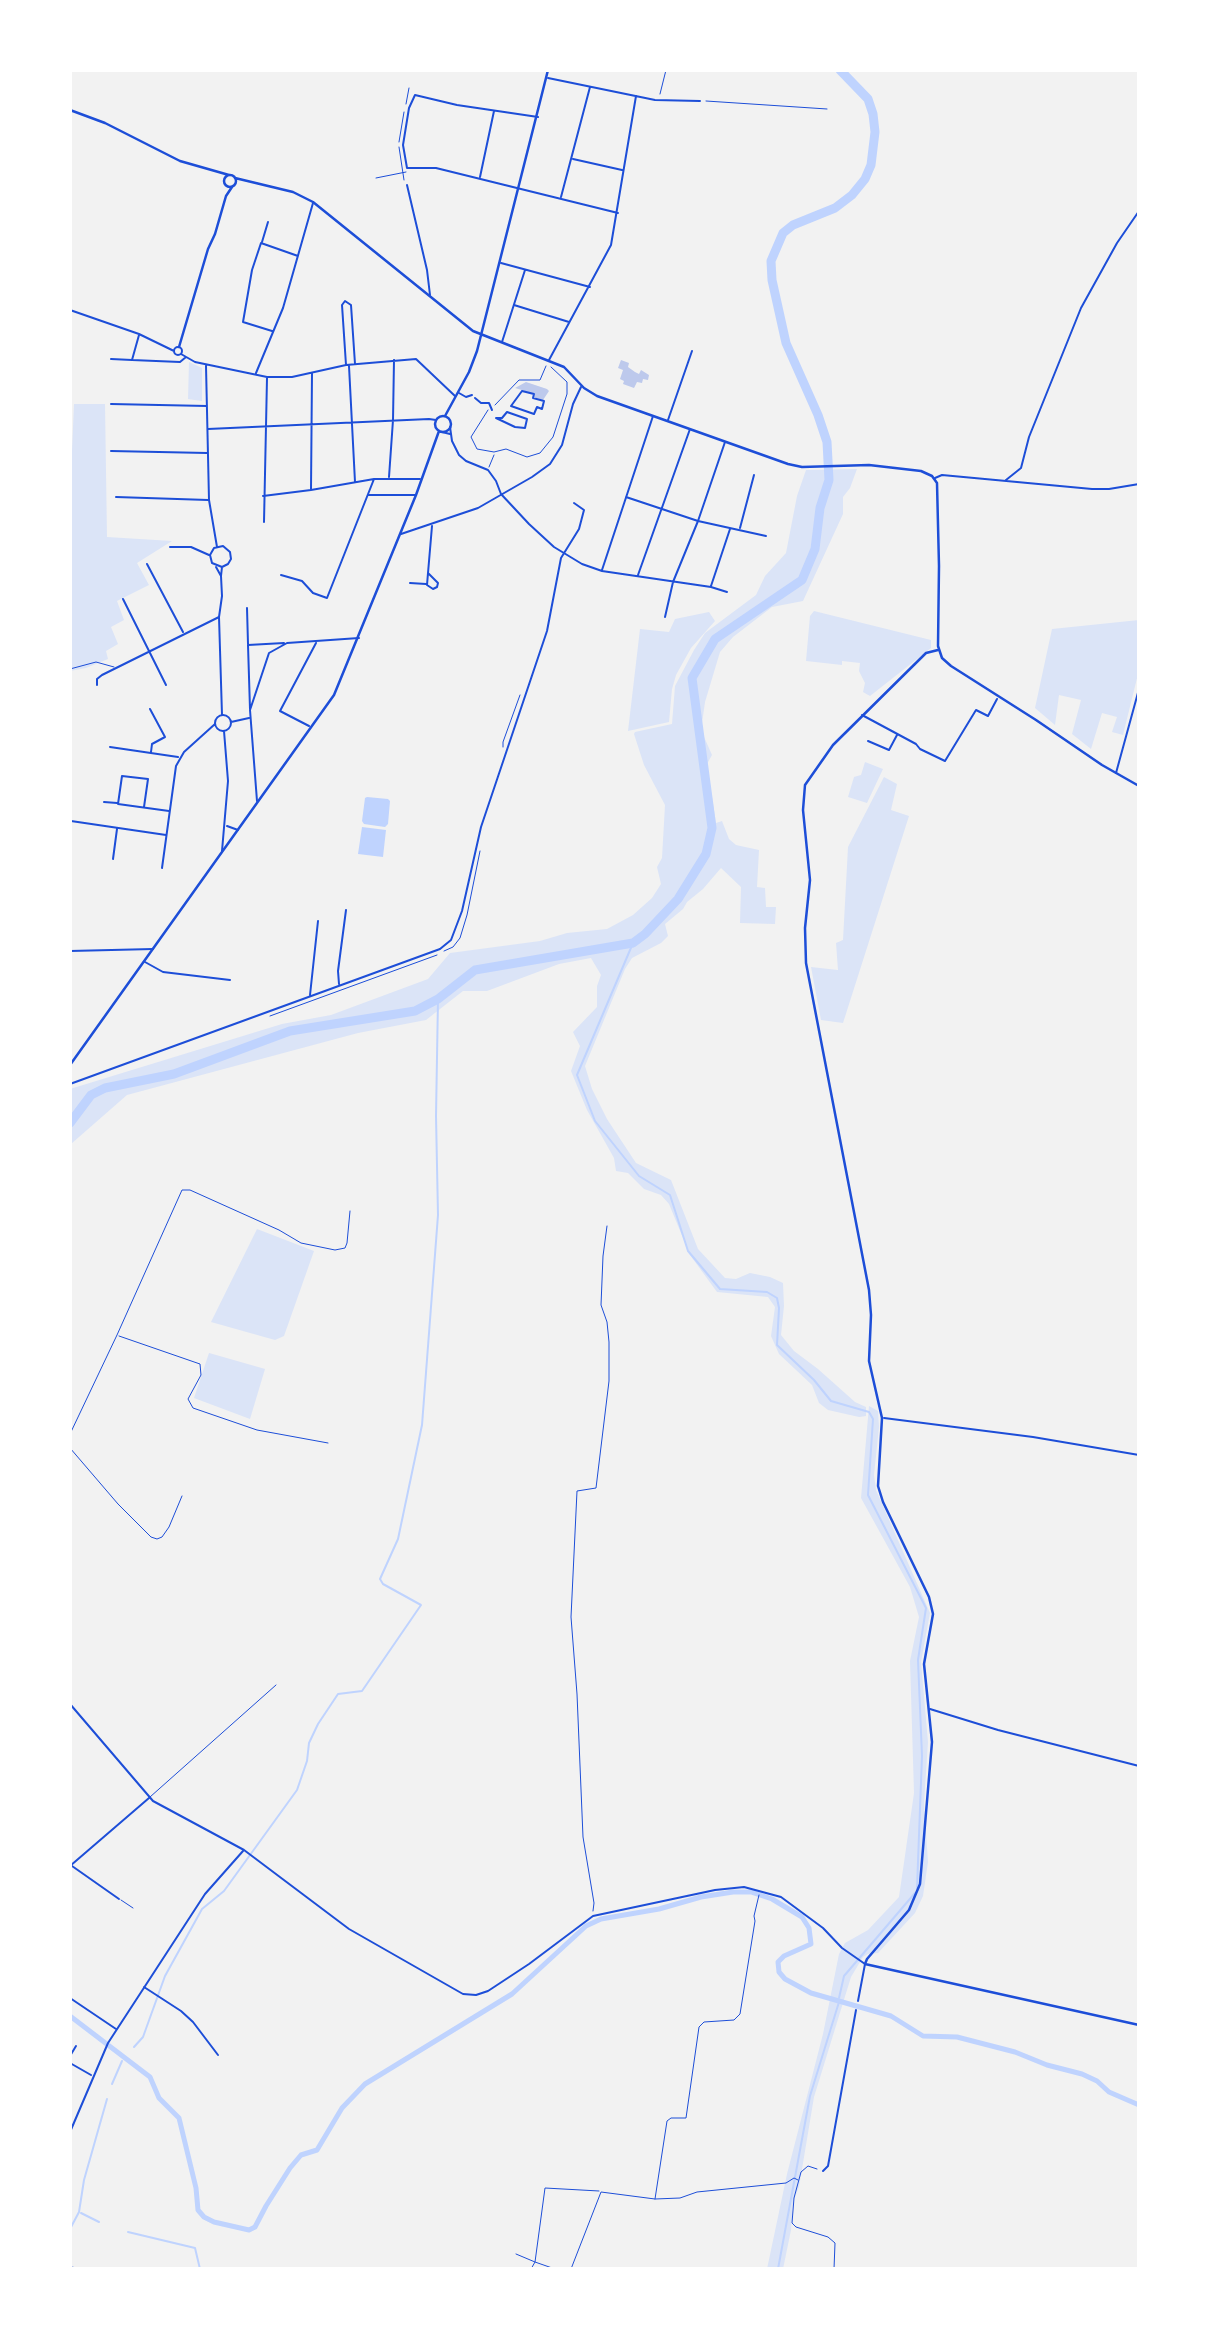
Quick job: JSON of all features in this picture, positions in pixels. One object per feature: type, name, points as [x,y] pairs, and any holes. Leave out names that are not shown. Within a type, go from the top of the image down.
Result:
[{"type":"street","points":[[208,429],[436,420],[445,416],[473,362],[548,70]]},
{"type":"street","points":[[547,77],[658,100],[701,101]]},
{"type":"street","points":[[561,198],[590,86]]},
{"type":"street","points":[[538,117],[415,95],[412,97],[403,145],[407,168],[436,168],[618,213]]},
{"type":"street","points":[[549,360],[608,255],[618,213],[636,96]]},
{"type":"street","points":[[70,109],[169,156],[235,178],[293,192],[313,202],[480,335],[569,370],[582,386],[597,396],[788,464],[802,467],[859,465],[921,471],[935,478],[942,475],[1092,489],[1139,484]]},
{"type":"street","points":[[479,178],[495,111]]},
{"type":"street","points":[[572,159],[623,170]]},
{"type":"street","points":[[215,172],[232,187]]},
{"type":"street","points":[[226,196],[225,183],[229,175]]},
{"type":"street","points":[[235,178],[236,183]]},
{"type":"street","points":[[181,354],[179,347],[201,268],[226,196],[236,183],[246,180]]},
{"type":"street","points":[[407,185],[427,270],[430,296]]},
{"type":"street","points":[[256,374],[283,308],[313,202]]},
{"type":"street","points":[[1006,480],[1021,468],[1029,437],[1081,308],[1117,243],[1139,211]]},
{"type":"street","points":[[268,222],[252,270],[243,323],[273,331]]},
{"type":"street","points":[[261,243],[298,256]]},
{"type":"street","points":[[500,263],[590,288]]},
{"type":"street","points":[[501,342],[525,270]]},
{"type":"street","points":[[355,365],[351,305],[345,301],[342,305],[355,482]]},
{"type":"street","points":[[513,305],[571,322]]},
{"type":"street","points":[[70,310],[139,334],[177,355],[181,354],[206,365],[267,377],[292,377],[347,365],[416,359],[457,395],[472,395]]},
{"type":"street","points":[[132,360],[139,334]]},
{"type":"street","points":[[174,351],[179,347]]},
{"type":"street","points":[[668,421],[692,351]]},
{"type":"street","points":[[111,359],[180,362],[186,357]]},
{"type":"street","points":[[388,478],[394,359]]},
{"type":"street","points":[[206,365],[209,500],[217,547]]},
{"type":"street","points":[[311,491],[312,372]]},
{"type":"street","points":[[264,522],[267,377]]},
{"type":"street","points":[[399,533],[465,514],[550,464],[562,445],[573,404],[582,386]]},
{"type":"street","points":[[522,391],[534,394],[533,398],[544,401],[542,409],[537,407],[534,414],[525,410],[511,405],[522,391]]},
{"type":"street","points":[[475,398],[481,403],[489,403],[492,410]]},
{"type":"street","points":[[111,404],[208,406]]},
{"type":"street","points":[[522,418],[525,410]]},
{"type":"street","points":[[507,412],[522,418],[527,419],[525,428],[515,427],[496,418],[502,418],[507,412]]},
{"type":"street","points":[[445,416],[449,419],[459,455],[466,461],[488,470],[501,494],[541,537],[566,554],[602,571],[711,587],[727,592]]},
{"type":"street","points":[[602,571],[653,416]]},
{"type":"street","points":[[436,420],[435,426],[440,432],[451,434]]},
{"type":"street","points":[[70,1065],[334,695],[440,432],[450,427]]},
{"type":"street","points":[[638,576],[690,429]]},
{"type":"street","points":[[665,617],[673,582],[698,521],[725,441]]},
{"type":"street","points":[[111,451],[208,453]]},
{"type":"street","points":[[739,529],[754,475]]},
{"type":"street","points":[[935,478],[939,566],[938,649],[942,658],[1139,786]]},
{"type":"street","points":[[263,496],[311,491],[374,479],[421,479]]},
{"type":"street","points":[[281,575],[302,581],[313,593],[327,598],[374,479]]},
{"type":"street","points":[[367,495],[416,495]]},
{"type":"street","points":[[626,496],[698,521],[766,536]]},
{"type":"street","points":[[116,497],[209,500]]},
{"type":"street","points":[[70,1084],[447,945],[454,934],[469,884],[481,827],[547,631],[560,564],[579,529],[584,510],[574,503]]},
{"type":"street","points":[[427,584],[432,525]]},
{"type":"street","points":[[711,587],[730,529]]},
{"type":"street","points":[[170,547],[191,547],[210,555]]},
{"type":"street","points":[[210,555],[217,547]]},
{"type":"street","points":[[216,566],[228,565],[231,556],[226,548],[217,547]]},
{"type":"street","points":[[210,555],[221,576]]},
{"type":"street","points":[[147,564],[183,633]]},
{"type":"street","points":[[222,567],[219,617],[222,715]]},
{"type":"street","points":[[411,583],[427,584],[433,589],[438,583],[428,573]]},
{"type":"street","points":[[123,599],[166,685]]},
{"type":"street","points":[[247,608],[250,718],[257,804]]},
{"type":"street","points":[[97,685],[99,677],[115,668],[219,617]]},
{"type":"street","points":[[248,645],[359,638]]},
{"type":"street","points":[[311,727],[280,711],[316,642]]},
{"type":"street","points":[[250,710],[270,653],[287,643]]},
{"type":"street","points":[[858,2001],[867,1959],[906,1915],[919,1890],[930,1779],[930,1709],[924,1664],[933,1627],[933,1610],[878,1486],[882,1418],[869,1361],[869,1290],[806,963],[805,928],[810,880],[803,832],[806,785],[833,745],[926,653],[938,649]]},
{"type":"street","points":[[1116,773],[1139,689]]},
{"type":"street","points":[[862,715],[945,761],[976,710],[988,716],[997,699]]},
{"type":"street","points":[[150,709],[164,737],[152,744],[151,753]]},
{"type":"street","points":[[215,724],[217,729],[224,731],[230,727],[229,717],[222,715]]},
{"type":"street","points":[[162,868],[176,766],[180,757],[198,737],[222,715]]},
{"type":"street","points":[[231,722],[250,718]]},
{"type":"street","points":[[222,852],[228,781],[224,731]]},
{"type":"street","points":[[868,741],[889,750],[897,734]]},
{"type":"street","points":[[110,747],[180,757]]},
{"type":"street","points":[[118,804],[122,776],[148,779],[144,807]]},
{"type":"street","points":[[104,802],[170,811]]},
{"type":"street","points":[[71,821],[167,835]]},
{"type":"street","points":[[226,825],[238,830]]},
{"type":"street","points":[[113,859],[117,828]]},
{"type":"street","points":[[339,985],[338,971],[346,910]]},
{"type":"street","points":[[310,996],[318,921]]},
{"type":"street","points":[[70,951],[154,949]]},
{"type":"street","points":[[145,962],[163,972],[230,980]]},
{"type":"street","points":[[882,1418],[1033,1437],[1139,1455]]},
{"type":"street","points":[[70,1704],[149,1798],[245,1851],[349,1929],[463,1994],[476,1995],[488,1991],[529,1965],[593,1916],[715,1890],[752,1888],[781,1897],[865,1964],[1139,2025]]},
{"type":"street","points":[[930,1709],[1139,1766]]},
{"type":"street","points":[[119,1899],[70,1865],[149,1798]]},
{"type":"street","points":[[70,2132],[92,2075],[108,2043],[205,1894],[245,1851]]},
{"type":"street","points":[[144,1986],[192,2022],[218,2055]]},
{"type":"street","points":[[70,1998],[117,2030]]},
{"type":"street","points":[[823,2171],[828,2166],[856,2010]]},
{"type":"street","points":[[70,2056],[76,2046]]},
{"type":"street","points":[[70,2063],[92,2075]]},
{"type":"lane","points":[[70,669],[96,662],[115,668]]},
{"type":"lane","points":[[70,1434],[182,1190],[200,1194],[279,1230],[301,1244],[335,1250],[345,1248],[347,1243],[350,1211]]},
{"type":"lane","points":[[117,1335],[200,1364],[201,1375],[188,1399],[193,1408],[257,1430],[328,1443]]},
{"type":"lane","points":[[70,1448],[118,1504],[152,1537],[162,1537],[182,1496]]},
{"type":"lane","points":[[149,1798],[276,1685]]},
{"type":"lane","points":[[119,1899],[133,1908]]},
{"type":"path","points":[[658,100],[666,70]]},
{"type":"path","points":[[701,101],[827,109]]},
{"type":"path","points":[[376,178],[407,172],[407,168]]},
{"type":"path","points":[[548,363],[562,375],[568,386],[566,401],[551,441],[540,453],[533,456],[521,456],[506,449],[494,452],[480,451],[475,447],[472,440],[480,421],[519,380],[540,380],[548,363]]},
{"type":"path","points":[[488,470],[494,452]]},
{"type":"path","points":[[593,1916],[594,1903],[583,1837],[571,1617],[577,1491],[596,1488],[609,1381],[607,1322],[601,1305],[607,1226]]},
{"type":"path","points":[[655,2199],[667,2121],[671,2118],[686,2118],[699,2027],[704,2022],[734,2020],[740,2014],[759,1897]]},
{"type":"path","points":[[823,2171],[805,2167],[798,2180],[792,2223],[796,2227],[828,2237],[835,2243],[834,2269]]},
{"type":"path","points":[[531,2269],[535,2262],[545,2188],[601,2192],[605,2190],[655,2199],[680,2198],[697,2192],[798,2180]]},
{"type":"path","points":[[571,2269],[601,2192]]},
{"type":"path","points":[[516,2254],[555,2269]]},
{"type":"shaded area","points":[[189,362],[202,368],[202,401],[188,399]]},
{"type":"shaded area","points":[[74,404],[105,404],[107,537],[172,541],[137,563],[149,585],[117,601],[124,620],[111,627],[118,644],[106,651],[108,659],[70,671],[70,497]]},
{"type":"shaded area","points":[[857,469],[850,488],[843,497],[843,514],[803,601],[772,607],[733,637],[720,652],[705,702],[701,730],[712,755],[707,764],[716,823],[722,821],[729,839],[736,845],[759,850],[757,887],[765,888],[766,907],[776,907],[775,924],[740,923],[741,887],[721,868],[683,909],[665,924],[668,936],[661,943],[632,958],[585,1066],[592,1089],[607,1119],[636,1163],[671,1180],[698,1249],[725,1278],[736,1279],[750,1273],[783,1283],[781,1335],[794,1351],[855,1402],[866,1407],[866,1416],[828,1410],[819,1403],[812,1385],[779,1354],[771,1336],[775,1307],[768,1297],[717,1292],[690,1255],[669,1204],[661,1195],[644,1189],[628,1173],[616,1171],[614,1158],[587,1110],[571,1071],[580,1046],[573,1032],[597,1007],[597,986],[601,975],[591,958],[559,964],[487,991],[463,991],[426,1020],[358,1033],[127,1095],[71,1144],[70,1089],[282,1024],[331,1015],[428,979],[450,953],[607,929],[633,915],[652,898],[661,884],[657,867],[662,858],[665,805],[644,765],[635,732],[672,724],[675,686],[705,633],[756,595],[765,576],[786,553],[797,496],[806,470]]},
{"type":"shaded area","points":[[814,611],[931,640],[931,648],[870,696],[863,692],[865,683],[859,671],[860,663],[842,661],[842,665],[806,661],[810,616]]},
{"type":"shaded area","points":[[709,612],[715,621],[691,648],[676,675],[669,722],[628,731],[640,629],[669,632],[675,619]]},
{"type":"shaded area","points":[[1139,620],[1139,670],[1123,735],[1112,732],[1117,717],[1102,713],[1091,749],[1072,734],[1081,700],[1059,695],[1055,725],[1035,708],[1052,629]]},
{"type":"shaded area","points":[[865,762],[883,769],[867,803],[848,797],[854,777],[861,775]]},
{"type":"shaded area","points":[[884,777],[897,784],[891,810],[909,816],[843,1023],[821,1020],[811,967],[838,970],[836,943],[843,940],[848,847]]},
{"type":"shaded area","points":[[257,1229],[314,1251],[284,1336],[275,1340],[211,1322]]},
{"type":"shaded area","points":[[209,1353],[265,1369],[250,1419],[194,1398]]},
{"type":"shaded area","points":[[869,1406],[878,1411],[874,1475],[876,1490],[930,1613],[921,1662],[928,1742],[924,1804],[928,1862],[923,1896],[915,1913],[878,1953],[863,1957],[851,1977],[814,2097],[783,2269],[767,2269],[787,2174],[823,2034],[839,1954],[845,1943],[868,1930],[899,1897],[914,1793],[910,1661],[919,1617],[910,1587],[861,1498]]},
{"type":"water","points":[[367,797],[390,801],[388,824],[385,827],[364,824],[362,821]]},
{"type":"water","points":[[362,827],[386,830],[383,857],[358,854]]},
{"type":"building","points":[[621,360],[629,363],[628,367],[635,372],[639,374],[641,370],[649,375],[648,380],[637,382],[634,388],[623,384],[624,381],[620,379],[623,370],[618,368]]},
{"type":"building","points":[[526,382],[549,391],[543,400],[534,397],[535,394],[515,388]]},
{"type":"waterway","points":[[70,1123],[91,1095],[105,1088],[174,1074],[290,1031],[415,1011],[438,999],[475,970],[633,943],[678,899],[706,854],[712,828],[692,678],[715,639],[802,580],[815,549],[820,508],[829,480],[827,442],[786,343],[772,280],[771,261],[783,233],[793,225],[835,208],[852,195],[865,179],[871,165],[875,132],[873,114],[868,99],[840,70]]},
{"type":"waterway","points":[[633,943],[577,1075],[595,1121],[639,1176],[670,1195],[688,1251],[720,1289],[767,1292],[777,1298],[777,1345],[814,1380],[831,1401],[869,1412],[873,1419],[868,1495],[926,1608],[918,1660],[922,1756],[917,1888]]},
{"type":"waterway","points":[[134,2047],[143,2037],[165,1976],[202,1909],[224,1891],[297,1790],[307,1761],[309,1743],[318,1724],[338,1694],[362,1691],[421,1605],[383,1584],[380,1579],[398,1539],[422,1425],[438,1215],[438,999]]},
{"type":"waterway","points":[[70,2016],[150,2077],[159,2098],[179,2118],[196,2188],[198,2210],[214,2222],[249,2230],[255,2227],[290,2168],[301,2155],[317,2150],[342,2108],[365,2084],[512,1994],[586,1926],[601,1919],[733,1892],[751,1892],[772,1899],[802,1917],[809,1928],[811,1944],[784,1956],[778,1962],[779,1972],[785,1979],[811,1993],[891,2016],[923,2036],[957,2037],[1082,2074],[1097,2081],[1109,2092],[1139,2105]]},
{"type":"waterway","points":[[839,1998],[844,1976],[915,1893]]},
{"type":"waterway","points":[[778,2269],[810,2096],[839,2002]]},
{"type":"waterway","points":[[112,2084],[122,2061]]},
{"type":"waterway","points":[[70,2229],[79,2212],[84,2180],[107,2099]]},
{"type":"waterway","points":[[81,2213],[99,2222]]},
{"type":"waterway","points":[[128,2232],[195,2248],[200,2269]]},
{"type":"railway","points":[[70,2267],[78,2269]]}]
